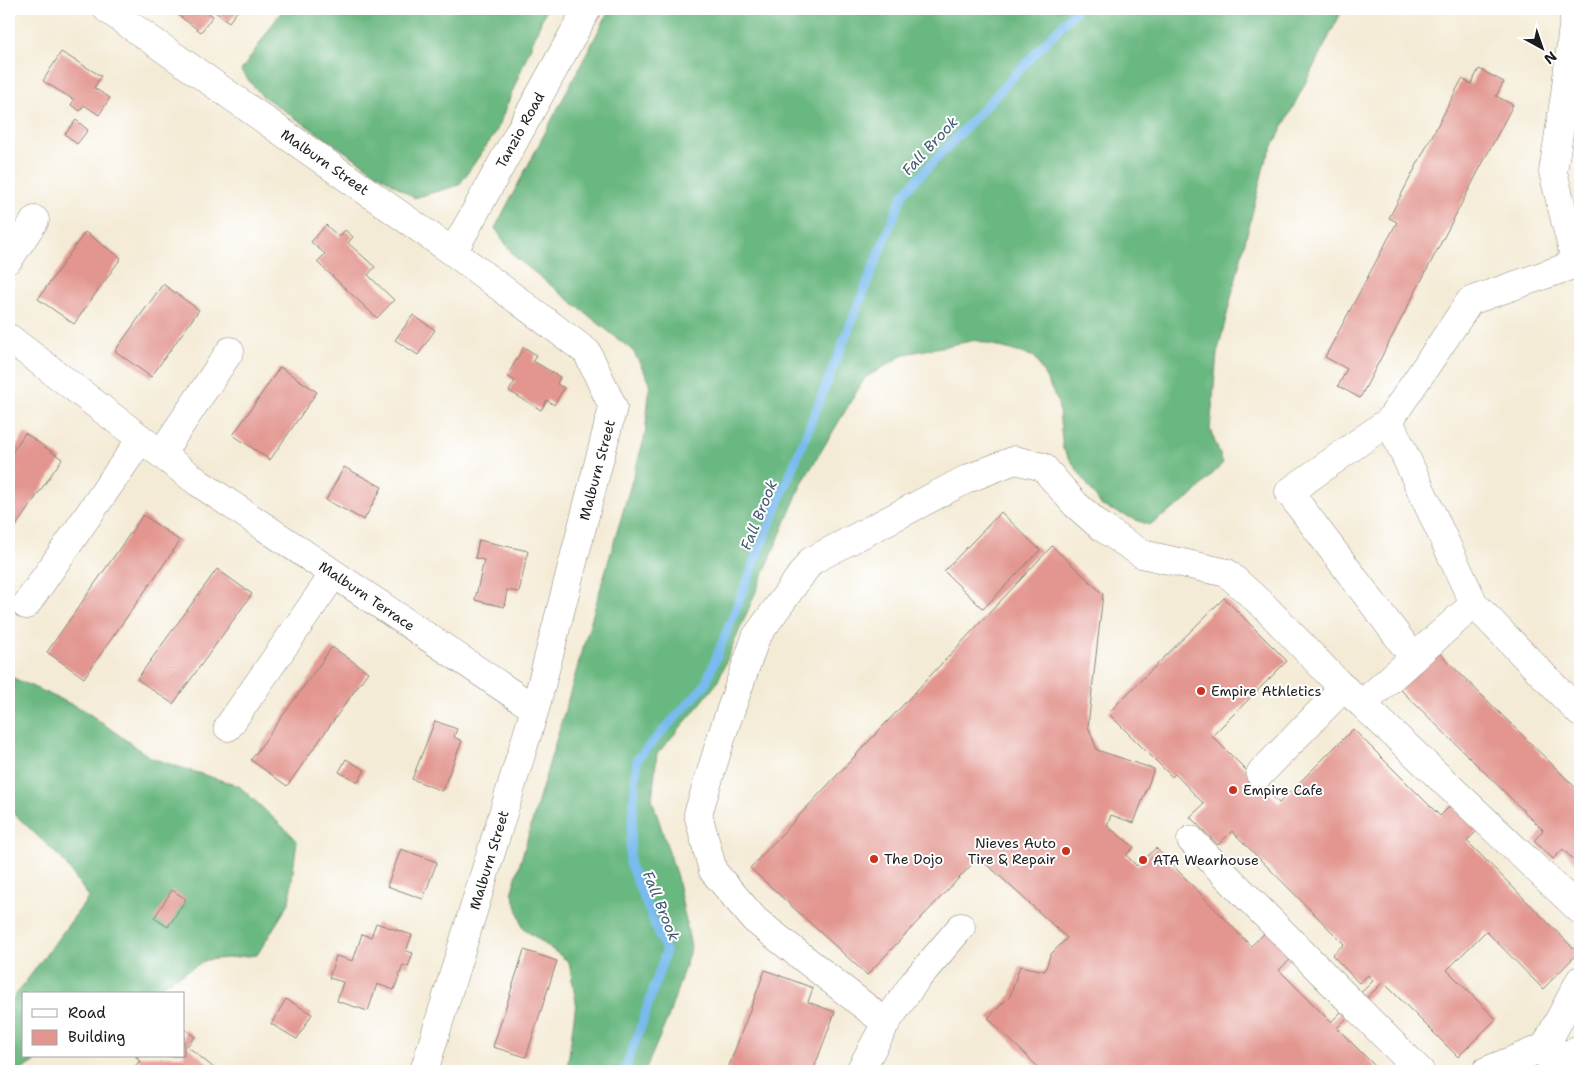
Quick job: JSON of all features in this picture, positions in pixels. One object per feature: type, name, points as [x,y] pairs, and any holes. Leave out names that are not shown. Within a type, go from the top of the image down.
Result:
[{"type":"street","name":"Malburn Street","points":[[108,9],[453,252],[587,352],[614,407],[535,709],[424,1071]]},
{"type":"street","name":"Tanzio Road","points":[[453,252],[587,9]]},
{"type":"street","points":[[1414,658],[1289,492],[1389,420],[1470,301],[1578,266],[1553,172],[1575,9]]},
{"type":"street","points":[[9,259],[35,220]]},
{"type":"street","name":"Malburn Terrace","points":[[9,338],[199,484],[535,709]]},
{"type":"street","points":[[26,605],[230,351]]},
{"type":"street","points":[[1389,420],[1474,604],[1580,713]]},
{"type":"street","points":[[886,1023],[755,920],[713,871],[698,814],[724,729],[756,637],[811,561],[967,478],[1015,460],[1043,467],[1075,504],[1100,526],[1142,554],[1227,574],[1266,608],[1353,696],[1580,910]]},
{"type":"street","points":[[228,727],[334,574]]},
{"type":"street","points":[[1260,774],[1353,696],[1414,658],[1474,604]]},
{"type":"street","points":[[1191,840],[1420,1071]]},
{"type":"street","points":[[860,1071],[886,1023],[915,981],[961,927]]},
{"type":"street","points":[[1550,1059],[1580,980]]},
{"type":"street","points":[[1486,1071],[1550,1059],[1580,1050]]},
{"type":"green space","points":[[283,9],[546,9],[496,132],[459,185],[414,198],[261,95],[241,71]]},
{"type":"green space","points":[[610,9],[1343,9],[1265,162],[1217,354],[1210,429],[1223,463],[1190,498],[1149,525],[1102,506],[1063,449],[1058,402],[1035,357],[976,340],[905,354],[865,378],[802,483],[717,683],[657,754],[652,799],[677,877],[691,947],[669,1015],[645,1071],[567,1071],[576,1002],[569,962],[523,928],[512,891],[645,436],[650,382],[633,351],[514,256],[495,228]]},
{"type":"green space","points":[[9,676],[84,710],[151,758],[239,786],[297,840],[289,903],[257,955],[206,960],[150,992],[22,992],[22,1058],[41,1058],[20,1071],[16,1071],[9,1063],[9,1004],[89,897],[62,859],[9,809]]},
{"type":"building","points":[[177,9],[203,9],[213,16],[201,32],[174,12]]},
{"type":"building","points":[[211,9],[239,9],[229,22]]},
{"type":"building","points":[[61,52],[101,76],[94,88],[110,98],[99,115],[84,105],[80,111],[71,105],[74,100],[43,81]]},
{"type":"building","points":[[1479,69],[1504,82],[1496,96],[1513,105],[1360,398],[1338,386],[1347,369],[1325,357],[1397,222],[1389,218],[1462,79],[1471,84]]},
{"type":"building","points":[[76,120],[88,130],[77,144],[65,134]]},
{"type":"building","points":[[326,225],[339,237],[345,230],[353,237],[348,243],[375,267],[368,275],[394,300],[377,318],[317,262],[325,254],[311,242]]},
{"type":"building","points":[[85,232],[121,258],[74,324],[38,299]]},
{"type":"building","points":[[163,284],[199,310],[151,377],[115,351]]},
{"type":"building","points":[[413,315],[435,330],[418,355],[395,340]]},
{"type":"building","points":[[524,347],[536,355],[533,361],[560,377],[557,384],[564,388],[554,405],[547,400],[541,410],[509,391],[515,381],[507,376]]},
{"type":"building","points":[[280,367],[317,392],[270,460],[233,435]]},
{"type":"building","points":[[25,433],[62,459],[9,536],[9,457]]},
{"type":"building","points":[[344,467],[382,487],[364,520],[326,500]]},
{"type":"building","points":[[1001,512],[1040,550],[983,609],[944,571]]},
{"type":"building","points":[[143,515],[180,541],[84,678],[47,652]]},
{"type":"building","points":[[479,540],[528,551],[519,592],[507,590],[504,607],[475,600],[484,560],[475,558]]},
{"type":"building","points":[[1052,546],[1103,594],[1088,726],[1097,750],[1154,769],[1134,823],[1111,815],[1107,826],[1134,847],[1126,855],[1137,866],[1156,848],[1251,946],[1268,930],[1294,956],[1279,970],[1331,1022],[1373,981],[1368,975],[1359,983],[1332,955],[1344,944],[1232,831],[1218,845],[1190,817],[1204,804],[1175,774],[1172,777],[1108,713],[1224,598],[1287,661],[1212,736],[1279,803],[1353,729],[1440,816],[1452,804],[1478,830],[1467,841],[1578,953],[1543,989],[1486,931],[1447,970],[1496,1019],[1458,1057],[1383,982],[1337,1028],[1377,1068],[1373,1071],[1034,1071],[1038,1067],[988,1018],[1010,996],[1020,966],[1045,971],[1050,955],[1067,938],[979,857],[867,975],[750,868]]},
{"type":"building","points":[[217,569],[252,594],[173,704],[137,679]]},
{"type":"building","points":[[332,647],[368,672],[287,786],[251,760]]},
{"type":"building","points":[[1433,647],[1580,792],[1580,867],[1563,849],[1553,859],[1534,841],[1543,830],[1397,686]]},
{"type":"building","points":[[435,721],[457,729],[454,737],[462,741],[442,791],[412,779]]},
{"type":"building","points":[[346,759],[365,770],[358,782],[339,772]]},
{"type":"building","points":[[401,849],[437,862],[423,899],[387,886]]},
{"type":"building","points":[[172,890],[186,899],[168,927],[154,918]]},
{"type":"building","points":[[376,923],[412,935],[406,951],[413,953],[408,967],[403,965],[394,990],[377,984],[368,1011],[337,1001],[343,982],[329,978],[336,956],[353,961],[362,934],[371,937]]},
{"type":"building","points":[[524,950],[557,961],[526,1057],[493,1047]]},
{"type":"building","points":[[765,970],[813,988],[808,1002],[835,1012],[813,1071],[727,1071]]},
{"type":"building","points":[[286,999],[312,1014],[297,1039],[271,1024]]},
{"type":"building","points":[[185,1029],[195,1037],[187,1046],[214,1068],[211,1071],[176,1071],[170,1066],[166,1071],[136,1071],[133,1068],[140,1061],[137,1058],[185,1058]]},
{"type":"waterway","name":"Fall Brook","points":[[624,1071],[666,951],[629,863],[637,759],[705,685],[903,194],[1077,9]]},
{"type":"place","name":"Empire Athletics","points":[[1201,691]]},
{"type":"place","name":"Empire Cafe","points":[[1233,790]]},
{"type":"place","name":"Nieves Auto Tire & Repair","points":[[1066,851]]},
{"type":"place","name":"The Dojo","points":[[874,859]]},
{"type":"place","name":"ATA Wearhouse","points":[[1143,860]]}]
